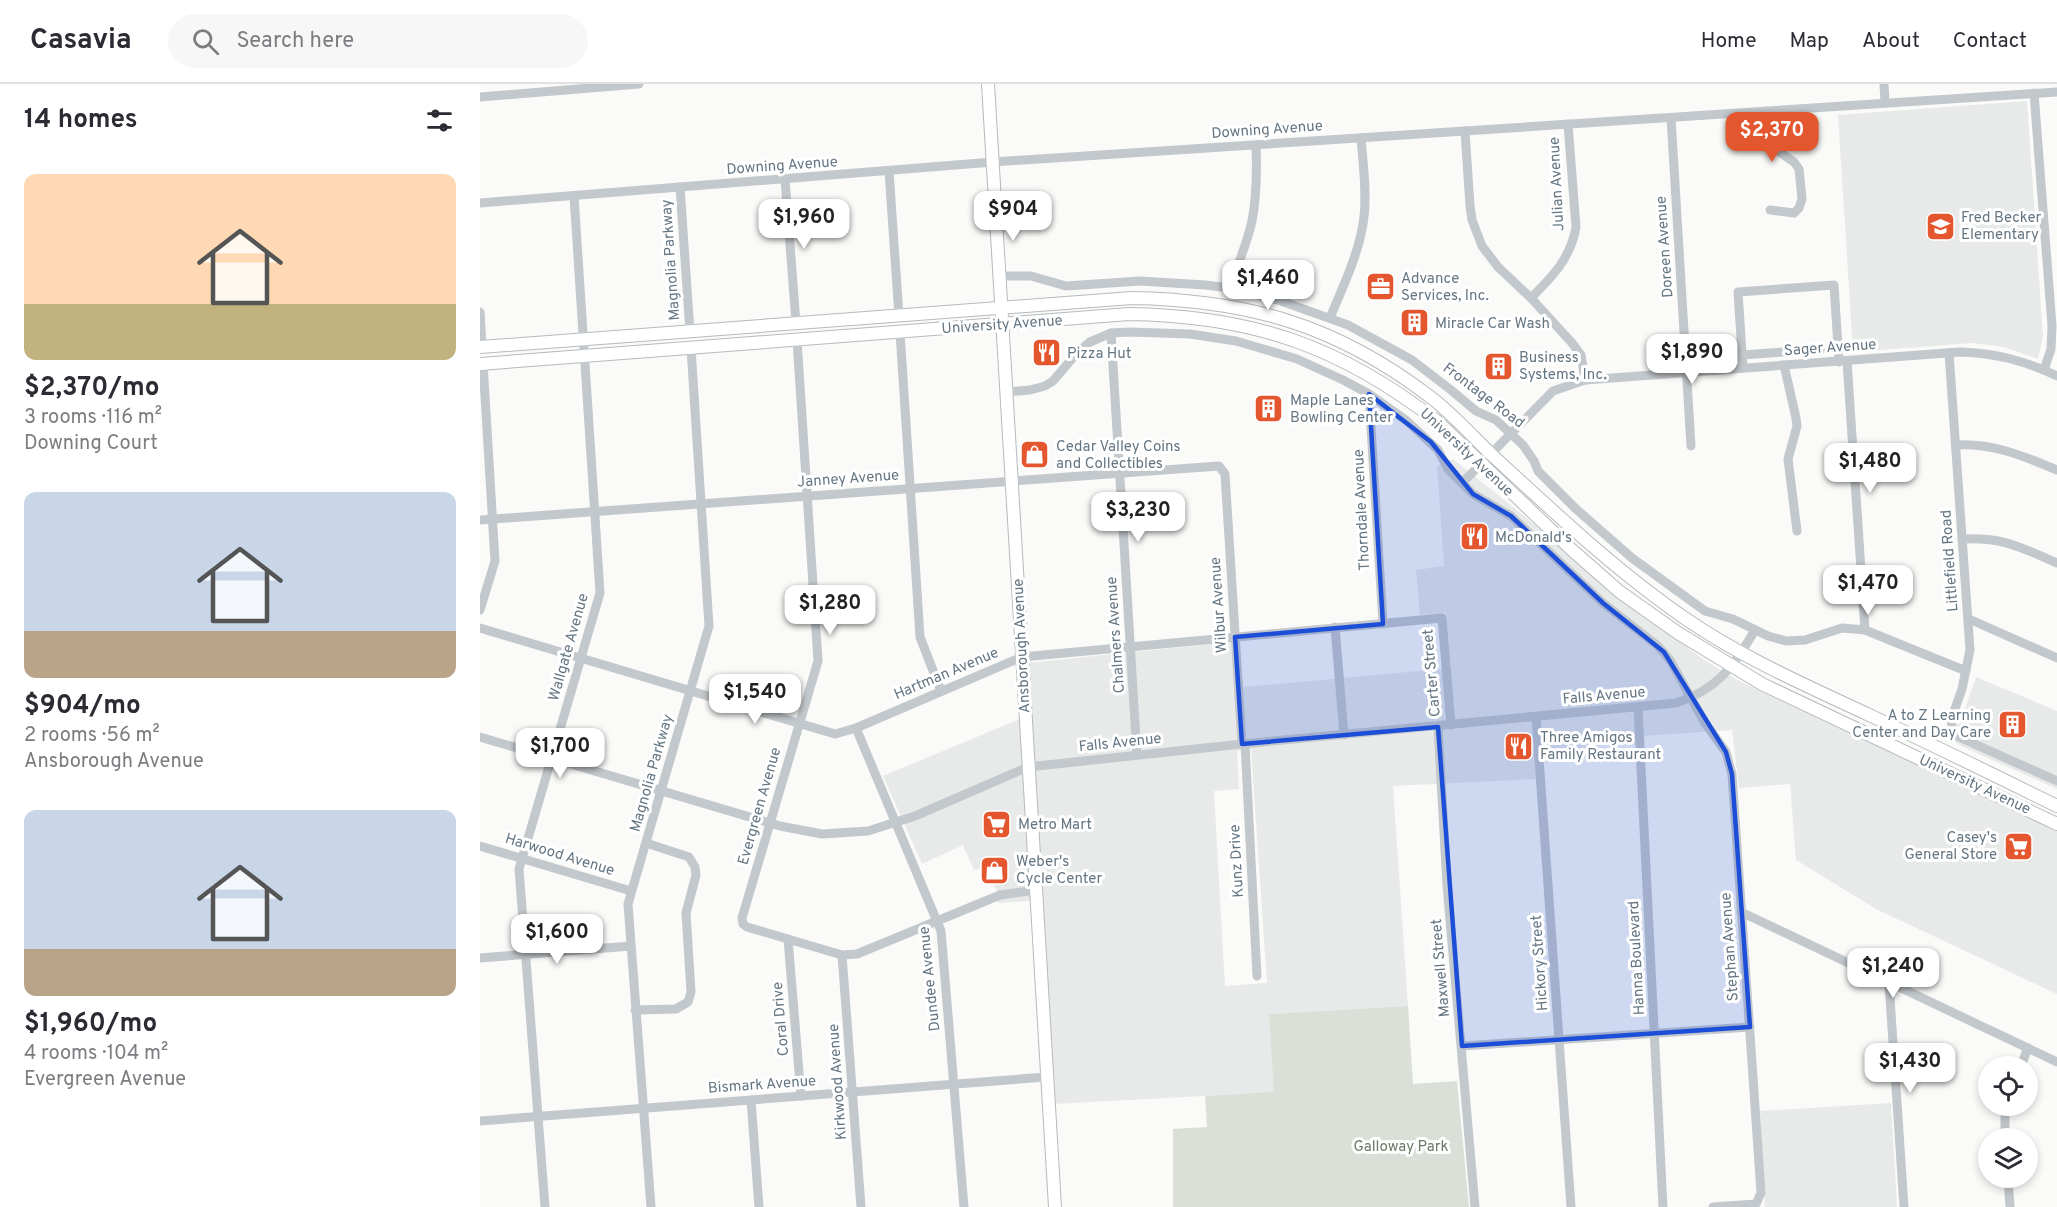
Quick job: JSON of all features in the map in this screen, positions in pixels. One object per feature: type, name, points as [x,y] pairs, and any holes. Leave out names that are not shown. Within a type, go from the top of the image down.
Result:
[{"type":"main road","name":"Ansborough Avenue","points":[[988,84],[1055,1207]]},
{"type":"main road","name":"University Avenue","points":[[481,347],[1132,298],[1169,299],[1234,306],[1285,320],[1311,328],[1355,348],[1406,378],[1446,409],[1490,453],[1585,540],[1631,578],[1686,619],[1741,654],[2057,806]]},
{"type":"main road","name":"University Avenue","points":[[482,363],[1129,314],[1175,315],[1224,321],[1292,339],[1337,358],[1378,380],[1438,422],[1572,550],[1620,592],[1731,667],[1762,684],[2057,824]]},
{"type":"street","points":[[480,97],[639,84]]},
{"type":"street","points":[[1884,84],[1885,103]]},
{"type":"street","name":"Downing Avenue","points":[[480,203],[993,162],[2057,92]]},
{"type":"street","points":[[2034,93],[2052,326],[2051,349],[2044,370]]},
{"type":"street","points":[[1766,111],[1768,141],[1775,149],[1794,162],[1799,169],[1802,199],[1799,208],[1794,213],[1770,210]]},
{"type":"street","name":"Doreen Avenue","points":[[1671,117],[1691,446]]},
{"type":"street","name":"Julian Avenue","points":[[1531,298],[1557,271],[1574,242],[1576,227],[1568,124]]},
{"type":"street","points":[[1465,131],[1470,206],[1476,232],[1488,256],[1531,298],[1577,349],[1583,362],[1585,380]]},
{"type":"street","points":[[1330,318],[1363,230],[1365,202],[1361,138]]},
{"type":"street","points":[[1230,288],[1249,231],[1254,208],[1257,178],[1256,145]]},
{"type":"street","points":[[889,171],[899,316]]},
{"type":"street","points":[[784,179],[796,323]]},
{"type":"street","name":"Magnolia Parkway","points":[[680,188],[690,332]]},
{"type":"street","name":"Wallgate Avenue","points":[[545,1207],[519,869],[600,593],[574,196]]},
{"type":"street","name":"Frontage Road","points":[[1000,276],[1031,276],[1066,286],[1140,281],[1230,288],[1281,301],[1330,318],[1412,360],[1476,411],[1496,420],[1523,445],[1538,471],[1575,508],[1632,558],[1705,611],[1733,619],[1776,640],[1797,641],[1842,628],[1865,630]]},
{"type":"street","points":[[1743,368],[1738,292],[1834,285],[1838,348],[1843,361],[1865,630],[1966,671]]},
{"type":"street","points":[[480,312],[481,347]]},
{"type":"street","points":[[1006,392],[1045,386],[1053,381],[1076,354],[1090,342],[1111,333],[1148,331],[1190,334],[1255,345],[1322,369],[1369,394],[1407,421],[1431,442],[1448,469],[1462,483],[1481,500],[1502,509],[1511,516],[1603,603],[1658,646],[1670,660],[1690,699]]},
{"type":"street","points":[[900,332],[920,637],[941,691]]},
{"type":"street","name":"Chalmers Avenue","points":[[1111,333],[1137,755]]},
{"type":"street","name":"Evergreen Avenue","points":[[788,939],[742,924],[742,918],[818,661],[797,340]]},
{"type":"street","name":"Magnolia Parkway","points":[[651,1207],[628,904],[709,626],[691,348]]},
{"type":"street","points":[[1742,355],[1838,348]]},
{"type":"street","name":"Sager Avenue","points":[[1462,483],[1554,391],[1585,380],[1949,353],[1997,355],[2057,376]]},
{"type":"street","name":"Littlefield Road","points":[[1949,353],[1970,650],[1960,698],[1951,720],[1951,728],[1953,733],[1959,737],[2057,781]]},
{"type":"street","points":[[480,610],[495,561],[482,363]]},
{"type":"street","points":[[1784,365],[1797,426],[1788,459],[1797,531]]},
{"type":"street","name":"Thorndale Avenue","points":[[1369,394],[1383,624]]},
{"type":"street","points":[[1956,445],[2002,448],[2057,470]]},
{"type":"street","name":"Janney Avenue","points":[[480,520],[1219,466]]},
{"type":"street","name":"Wilbur Avenue","points":[[1219,466],[1225,474],[1234,637],[1244,744]]},
{"type":"street","points":[[1962,539],[2001,540],[2057,563]]},
{"type":"street","name":"Hartman Avenue","points":[[480,628],[835,734],[856,728],[1022,657],[1442,618]]},
{"type":"street","name":"Carter Street","points":[[1442,618],[1451,725]]},
{"type":"street","points":[[1969,619],[2057,658]]},
{"type":"street","points":[[1335,627],[1344,735]]},
{"type":"street","name":"Falls Avenue","points":[[480,737],[770,823],[808,832],[837,834],[868,831],[896,823],[1028,767],[1676,703],[1690,699],[1712,686],[1741,654],[1755,630]]},
{"type":"street","name":"Stephan Avenue","points":[[1690,699],[1720,742],[1730,762],[1732,774],[1761,1193],[1756,1204],[1713,1207]]},
{"type":"street","name":"Hanna Boulevard","points":[[1638,708],[1663,1207]]},
{"type":"street","name":"Hickory Street","points":[[1536,717],[1571,1207]]},
{"type":"street","name":"Maxwell Street","points":[[1438,727],[1447,882],[1475,1207]]},
{"type":"street","name":"Dundee Avenue","points":[[856,728],[941,931],[964,1207]]},
{"type":"street","name":"Kunz Drive","points":[[1244,744],[1257,976]]},
{"type":"street","points":[[635,1010],[676,1009],[688,1002],[691,992],[686,913],[696,875],[695,867],[689,856],[646,843]]},
{"type":"street","name":"Harwood Avenue","points":[[480,846],[631,891]]},
{"type":"street","points":[[788,939],[842,955],[857,954],[1000,895],[1036,890]]},
{"type":"street","points":[[1741,912],[2057,1062]]},
{"type":"street","name":"Coral Drive","points":[[788,939],[801,1096]]},
{"type":"street","points":[[480,958],[631,946]]},
{"type":"street","name":"Kirkwood Avenue","points":[[842,955],[861,1207]]},
{"type":"street","points":[[1889,982],[1904,1207]]},
{"type":"street","points":[[1462,1046],[1750,1027]]},
{"type":"street","points":[[2025,1056],[2028,1048]]},
{"type":"street","name":"Bismark Avenue","points":[[480,1121],[1046,1077]]},
{"type":"street","points":[[751,1100],[759,1207]]},
{"type":"street","points":[[2009,1188],[2010,1207]]},
{"type":"highlighted area","points":[[1369,394],[1431,442],[1473,494],[1511,516],[1603,603],[1664,652],[1726,752],[1732,774],[1750,1027],[1462,1046],[1438,727],[1242,744],[1235,637],[1383,624]]},
{"type":"shaded area","name":"Fred Becker Elementary","points":[[2027,101],[2043,336],[2038,359],[2004,347],[1973,343],[1853,352],[1838,115]]},
{"type":"shaded area","points":[[1453,459],[1700,657],[1737,680],[2057,829],[2057,994],[1876,909],[1796,860],[1790,784],[1739,788],[1732,730],[1596,739],[1596,752],[1535,757],[1536,779],[1393,786],[1408,1006],[1269,1014],[1275,1092],[1054,1104],[1041,900],[998,903],[997,891],[983,868],[974,870],[963,845],[922,864],[883,776],[1020,719],[1017,664],[1231,642],[1235,688],[1451,668],[1446,613],[1420,615],[1416,570],[1444,566],[1437,466]],"holes":[[[1251,749],[1267,983],[1225,986],[1214,791],[1239,789],[1237,751]]]},
{"type":"shaded area","points":[[1976,677],[2057,711],[2057,789],[1959,745],[1942,731],[1960,723]]},
{"type":"shaded area","points":[[1891,1103],[1897,1207],[1765,1207],[1760,1111]]},
{"type":"green space","name":"Galloway Park","points":[[1408,1006],[1413,1084],[1457,1081],[1469,1207],[1173,1207],[1173,1129],[1207,1127],[1205,1096],[1274,1092],[1269,1014]]},
{"type":"place","name":"Fred Becker Elementary","points":[[1940,226]]},
{"type":"place","name":"Advance Services, Inc.","points":[[1380,287]]},
{"type":"place","name":"Miracle Car Wash","points":[[1414,323]]},
{"type":"place","name":"Pizza Hut","points":[[1046,353]]},
{"type":"place","name":"Business Systems, Inc.","points":[[1498,366]]},
{"type":"place","name":"Maple Lanes Bowling Center","points":[[1269,409]]},
{"type":"place","name":"Cedar Valley Coins and Collectibles","points":[[1035,455]]},
{"type":"place","name":"McDonald's","points":[[1474,537]]},
{"type":"place","name":"A to Z Learning Center and Day Care","points":[[2012,724]]},
{"type":"place","name":"Three Amigos Family Restaurant","points":[[1519,746]]},
{"type":"place","name":"Metro Mart","points":[[997,824]]},
{"type":"place","name":"Casey's General Store","points":[[2018,846]]},
{"type":"place","name":"Weber's Cycle Center","points":[[995,870]]}]
